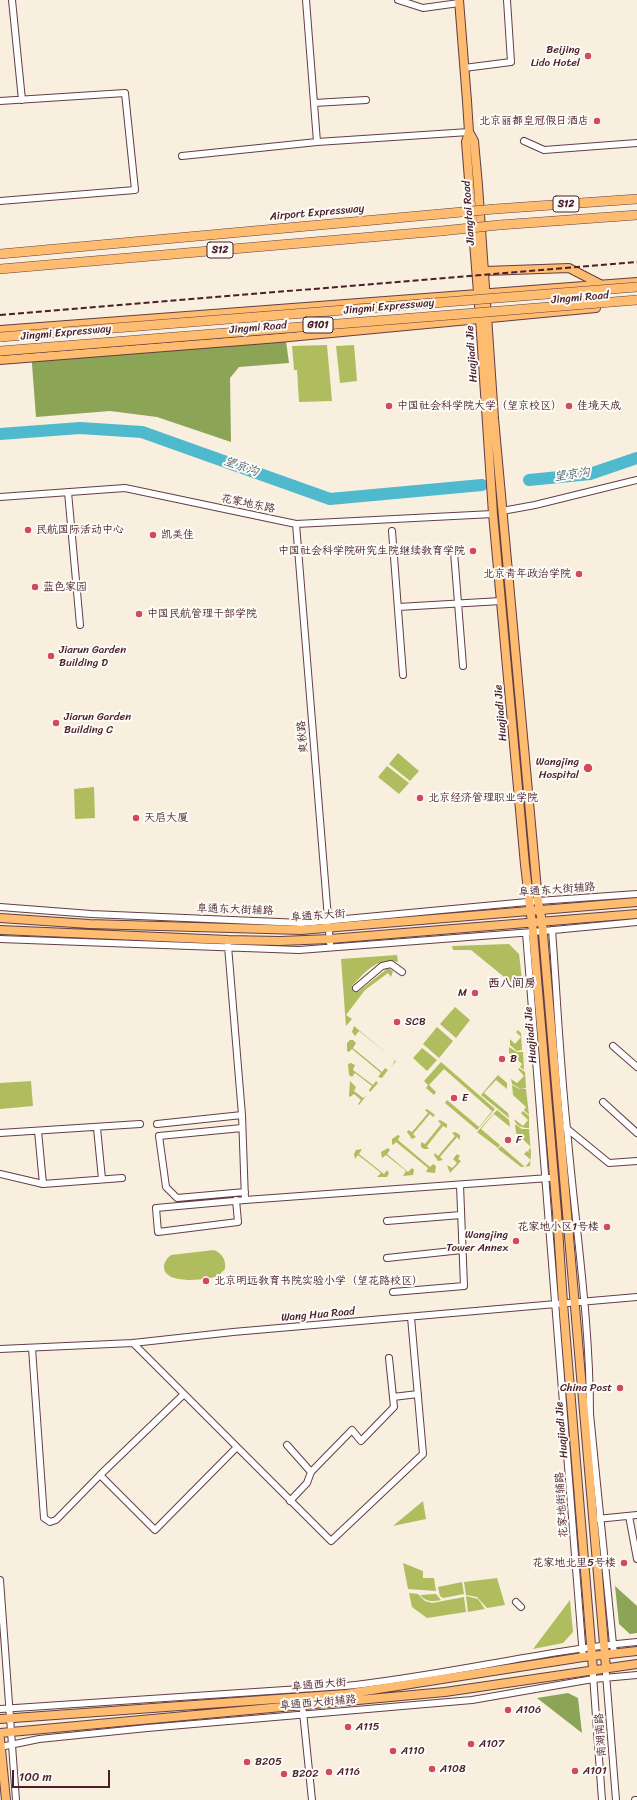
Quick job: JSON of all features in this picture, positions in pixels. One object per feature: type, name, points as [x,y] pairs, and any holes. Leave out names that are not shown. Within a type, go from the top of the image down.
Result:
[{"type":"highway","name":"Airport Expressway","points":[[0,254],[496,209],[637,198]]},
{"type":"highway","name":"S12","points":[[0,269],[499,225],[637,215]]},
{"type":"highway","name":"Jingmi Expressway","points":[[0,338],[637,287]]},
{"type":"highway","name":"Jingmi Expressway","points":[[0,351],[637,300]]},
{"type":"main road","name":"Jiangtai Road","points":[[459,2],[468,132],[466,142],[482,294]]},
{"type":"main road","name":"Jiangtai Road","points":[[468,132],[474,142],[485,271],[482,294]]},
{"type":"main road","points":[[485,271],[569,268],[600,284]]},
{"type":"main road","name":"Jingmi Road","points":[[0,330],[637,282]]},
{"type":"main road","points":[[482,294],[484,318]]},
{"type":"main road","name":"Jingmi Road","points":[[0,360],[279,338],[637,304]]},
{"type":"main road","name":"Huajiadi Jie","points":[[484,318],[538,901],[543,931],[573,1303],[596,1519],[603,1645],[606,1668]]},
{"type":"main road","name":"Huajiadi Jie","points":[[484,318],[493,514],[530,911],[530,933],[560,1303],[593,1670]]},
{"type":"main road","name":"阜通东大街","points":[[0,918],[89,924],[301,930],[329,923],[530,911],[637,902]]},
{"type":"main road","name":"阜通东大街","points":[[0,930],[228,944],[280,941],[330,943],[637,914]]},
{"type":"main road","name":"阜通西大街","points":[[0,1719],[346,1694],[592,1655],[637,1651]]},
{"type":"main road","name":"阜通西大街","points":[[0,1733],[445,1692],[637,1664]]},
{"type":"main road","points":[[0,1744],[6,1800]]},
{"type":"street","points":[[12,0],[22,100]]},
{"type":"street","points":[[306,0],[317,142]]},
{"type":"street","points":[[398,0],[423,8],[459,2]]},
{"type":"street","points":[[464,68],[511,62],[507,0]]},
{"type":"street","points":[[0,101],[125,93],[135,190],[0,201]]},
{"type":"street","points":[[314,103],[366,100]]},
{"type":"street","points":[[182,156],[317,142],[468,132]]},
{"type":"street","points":[[524,141],[544,150],[637,144]]},
{"type":"street","points":[[502,510],[535,505],[637,480]]},
{"type":"street","name":"花家地东路","points":[[0,497],[125,488],[296,524],[493,514]]},
{"type":"street","points":[[68,492],[80,625]]},
{"type":"street","name":"爽秋路","points":[[296,524],[330,943]]},
{"type":"street","points":[[392,531],[402,675]]},
{"type":"street","points":[[454,552],[463,666]]},
{"type":"street","points":[[398,607],[458,602],[501,601]]},
{"type":"street","name":"阜通东大街辅路","points":[[0,907],[91,914],[242,921],[329,923],[538,901],[637,894]]},
{"type":"street","points":[[330,943],[417,944],[637,922]]},
{"type":"street","points":[[552,930],[566,1128],[585,1302],[596,1519],[614,1654]]},
{"type":"street","points":[[0,939],[228,944],[242,1115],[245,1200]]},
{"type":"street","points":[[356,988],[382,966],[391,964],[402,972]]},
{"type":"street","points":[[613,1046],[637,1067]]},
{"type":"street","points":[[603,1102],[637,1133]]},
{"type":"street","points":[[157,1124],[242,1115]]},
{"type":"street","points":[[558,1121],[610,1163],[637,1161]]},
{"type":"street","points":[[0,1133],[97,1128],[140,1124]]},
{"type":"street","points":[[97,1128],[102,1180]]},
{"type":"street","points":[[242,1128],[159,1136],[166,1187],[177,1198],[245,1192]]},
{"type":"street","points":[[38,1131],[44,1184]]},
{"type":"street","points":[[0,1174],[44,1184],[122,1178]]},
{"type":"street","points":[[236,1200],[238,1222],[158,1232],[156,1208],[236,1200],[550,1178]]},
{"type":"street","points":[[393,1292],[464,1286],[460,1185]]},
{"type":"street","points":[[387,1221],[461,1215]]},
{"type":"street","points":[[387,1258],[462,1250]]},
{"type":"street","name":"Wang Hua Road","points":[[0,1349],[132,1343],[637,1297]]},
{"type":"street","name":"花家地街辅路","points":[[560,1303],[583,1657]]},
{"type":"street","points":[[132,1343],[331,1541],[423,1454],[411,1317]]},
{"type":"street","points":[[32,1348],[44,1518],[50,1522],[56,1520],[100,1475],[183,1395]]},
{"type":"street","points":[[290,1500],[307,1483],[311,1472],[352,1430],[361,1441],[394,1407],[389,1358]]},
{"type":"street","points":[[393,1397],[418,1394]]},
{"type":"street","points":[[287,1445],[311,1472]]},
{"type":"street","points":[[100,1475],[155,1530],[236,1448]]},
{"type":"street","points":[[596,1519],[637,1515]]},
{"type":"street","points":[[629,1516],[635,1539],[637,1559]]},
{"type":"street","points":[[0,1580],[16,1800]]},
{"type":"street","points":[[516,1602],[521,1607]]},
{"type":"street","name":"阜通西大街辅路","points":[[0,1709],[134,1702],[379,1683],[528,1656],[558,1653],[582,1647],[637,1642]]},
{"type":"street","name":"南湖南路","points":[[606,1668],[616,1800]]},
{"type":"street","name":"南湖南路","points":[[593,1670],[602,1800]]},
{"type":"street","name":"阜通西大街辅路","points":[[0,1744],[13,1745],[39,1739],[303,1714],[472,1700],[593,1679],[637,1675]]},
{"type":"street","points":[[302,1706],[312,1800]]},
{"type":"green space","points":[[285,334],[289,363],[239,367],[230,378],[231,442],[157,417],[110,411],[36,417],[31,351]]},
{"type":"green space","points":[[327,345],[332,401],[299,402],[297,370],[294,370],[292,346]]},
{"type":"green space","points":[[354,345],[357,381],[340,383],[336,346]]},
{"type":"green space","points":[[398,753],[419,771],[410,781],[389,764]]},
{"type":"green space","points":[[387,766],[409,783],[399,794],[378,777]]},
{"type":"green space","points":[[94,787],[95,818],[75,819],[74,789]]},
{"type":"green space","points":[[509,944],[519,954],[523,988],[519,989],[471,950],[453,950],[452,946]]},
{"type":"green space","points":[[397,955],[398,962],[384,962],[372,967],[352,986],[358,992],[388,968],[393,971],[391,977],[388,973],[365,990],[346,1015],[352,1019],[346,1026],[341,959]]},
{"type":"green space","points":[[455,1007],[470,1020],[456,1038],[440,1024]]},
{"type":"green space","points":[[354,1026],[389,1055],[359,1031],[355,1036],[352,1032]]},
{"type":"green space","points":[[437,1027],[453,1041],[439,1058],[423,1044]]},
{"type":"green space","points":[[518,1030],[521,1033],[522,1050],[517,1051],[510,1045],[510,1039],[515,1044],[521,1037],[516,1032]]},
{"type":"green space","points":[[350,1040],[353,1040],[356,1043],[353,1048],[382,1072],[385,1068],[388,1070],[382,1078],[378,1077],[381,1073],[352,1049],[349,1052],[347,1051],[347,1043]]},
{"type":"green space","points":[[509,1047],[517,1052],[523,1052],[524,1070],[520,1067],[522,1064],[509,1053]]},
{"type":"green space","points":[[422,1048],[437,1060],[427,1071],[413,1058]]},
{"type":"green space","points":[[441,1062],[495,1109],[477,1130],[445,1103],[447,1100],[479,1127],[492,1111],[444,1069],[429,1085],[436,1092],[434,1095],[426,1088],[428,1085],[424,1081]]},
{"type":"green space","points":[[351,1063],[355,1065],[353,1070],[373,1085],[376,1081],[378,1083],[370,1092],[369,1090],[372,1086],[355,1073],[352,1077],[349,1075],[348,1064]]},
{"type":"green space","points":[[519,1068],[525,1072],[526,1088],[521,1089],[512,1084],[511,1079],[517,1083],[524,1076],[518,1069]]},
{"type":"green space","points":[[498,1075],[507,1083],[507,1089],[496,1080],[484,1093],[508,1113],[509,1118],[481,1095]]},
{"type":"green space","points":[[31,1081],[33,1106],[0,1109],[0,1083]]},
{"type":"green space","points":[[350,1081],[356,1087],[354,1091],[363,1098],[366,1096],[359,1105],[358,1104],[361,1100],[354,1094],[350,1097],[349,1096]]},
{"type":"green space","points":[[512,1085],[520,1089],[526,1089],[529,1115],[524,1110],[526,1107],[513,1095]]},
{"type":"green space","points":[[427,1109],[435,1115],[433,1117],[430,1114],[413,1134],[416,1137],[412,1139],[407,1132],[408,1130],[412,1132],[428,1113],[425,1110]]},
{"type":"green space","points":[[497,1110],[509,1120],[510,1127],[494,1114],[481,1129],[500,1145],[498,1148],[477,1132]]},
{"type":"green space","points":[[523,1111],[529,1116],[529,1128],[520,1126],[514,1119],[523,1126],[528,1120],[521,1113]]},
{"type":"green space","points":[[440,1120],[447,1124],[447,1128],[443,1126],[427,1146],[429,1149],[424,1149],[421,1147],[421,1142],[425,1144],[441,1124],[438,1121]]},
{"type":"green space","points":[[515,1124],[522,1129],[529,1129],[530,1146],[516,1133]]},
{"type":"green space","points":[[455,1132],[460,1135],[460,1140],[457,1137],[440,1157],[443,1160],[438,1161],[434,1155],[435,1153],[438,1156],[455,1136],[452,1133]]},
{"type":"green space","points":[[398,1135],[400,1136],[398,1140],[430,1167],[433,1164],[436,1166],[435,1173],[426,1172],[428,1168],[396,1142],[393,1145],[392,1144],[392,1139]]},
{"type":"green space","points":[[501,1146],[525,1167],[521,1167],[498,1149]]},
{"type":"green space","points":[[388,1148],[390,1150],[387,1154],[408,1172],[412,1168],[414,1170],[413,1175],[403,1176],[406,1171],[386,1155],[382,1158],[381,1152]]},
{"type":"green space","points":[[362,1149],[359,1154],[384,1174],[387,1170],[389,1173],[387,1177],[377,1177],[381,1173],[358,1155],[355,1159],[354,1154],[356,1150]]},
{"type":"green space","points":[[527,1151],[531,1154],[531,1160],[524,1154]]},
{"type":"green space","points":[[457,1154],[460,1156],[458,1159],[461,1161],[450,1173],[447,1165],[452,1168],[457,1163],[453,1159]]},
{"type":"green space","points":[[530,1161],[530,1166],[525,1167]]},
{"type":"green space","points":[[214,1250],[222,1255],[225,1263],[225,1269],[218,1276],[213,1278],[188,1280],[172,1277],[166,1273],[164,1268],[166,1260],[171,1255]]},
{"type":"green space","points":[[423,1501],[426,1519],[393,1526]]},
{"type":"green space","points":[[403,1563],[423,1571],[423,1578],[434,1578],[436,1591],[408,1589]]},
{"type":"green space","points":[[497,1578],[505,1605],[487,1608],[477,1597],[466,1595],[464,1582]]},
{"type":"green space","points":[[462,1582],[464,1594],[443,1598],[440,1596],[438,1587]]},
{"type":"green space","points":[[615,1586],[637,1606],[637,1633],[630,1634],[619,1624]]},
{"type":"green space","points":[[409,1593],[418,1594],[425,1601],[432,1603],[464,1597],[466,1612],[427,1618],[412,1607]]},
{"type":"green space","points":[[436,1594],[441,1600],[430,1601],[420,1595]]},
{"type":"green space","points":[[466,1596],[478,1599],[485,1609],[468,1612]]},
{"type":"green space","points":[[570,1600],[573,1632],[563,1643],[533,1649]]},
{"type":"green space","points":[[568,1693],[578,1698],[582,1733],[537,1698]]},
{"type":"waterway","name":"望京沟","points":[[0,434],[80,428],[142,432],[330,499],[482,485]]},
{"type":"waterway","name":"望京沟","points":[[529,480],[590,474],[637,458]]},
{"type":"railway","points":[[0,315],[637,262]]},
{"type":"place","name":"Beijing Lido Hotel","points":[[588,56]]},
{"type":"place","name":"北京丽都皇冠假日酒店","points":[[597,121]]},
{"type":"place","name":"中国社会科学院大学（望京校区）","points":[[389,406]]},
{"type":"place","name":"佳境天成","points":[[569,406]]},
{"type":"place","name":"民航国际活动中心","points":[[28,530]]},
{"type":"place","name":"凯美佳","points":[[153,535]]},
{"type":"place","name":"中国社会科学院研究生院继续教育学院","points":[[473,551]]},
{"type":"place","name":"北京青年政治学院","points":[[579,574]]},
{"type":"place","name":"蓝色家园","points":[[35,587]]},
{"type":"place","name":"中国民航管理干部学院","points":[[139,614]]},
{"type":"place","name":"Jiarun Garden Building D","points":[[51,656]]},
{"type":"place","name":"Jiarun Garden Building C","points":[[56,723]]},
{"type":"place","name":"Wangjing Hospital","points":[[588,768]]},
{"type":"place","name":"北京经济管理职业学院","points":[[420,798]]},
{"type":"place","name":"天启大厦","points":[[136,818]]},
{"type":"place","name":"M","points":[[475,993]]},
{"type":"place","name":"SCB","points":[[397,1022]]},
{"type":"place","name":"B","points":[[502,1059]]},
{"type":"place","name":"E","points":[[454,1098]]},
{"type":"place","name":"F","points":[[508,1140]]},
{"type":"place","name":"花家地小区1号楼","points":[[607,1227]]},
{"type":"place","name":"Wangjing Tower Annex","points":[[516,1241]]},
{"type":"place","name":"北京明远教育书院实验小学（望花路校区）","points":[[206,1281]]},
{"type":"place","name":"China Post","points":[[620,1388]]},
{"type":"place","name":"花家地北里5号楼","points":[[624,1563]]},
{"type":"place","name":"A106","points":[[508,1710]]},
{"type":"place","name":"A115","points":[[348,1727]]},
{"type":"place","name":"A107","points":[[471,1744]]},
{"type":"place","name":"A110","points":[[393,1751]]},
{"type":"place","name":"B205","points":[[247,1762]]},
{"type":"place","name":"A108","points":[[432,1769]]},
{"type":"place","name":"A101","points":[[575,1771]]},
{"type":"place","name":"A116","points":[[329,1772]]},
{"type":"place","name":"B202","points":[[284,1774]]},
{"type":"district","name":"西八间房","points":[[512,984]]}]
